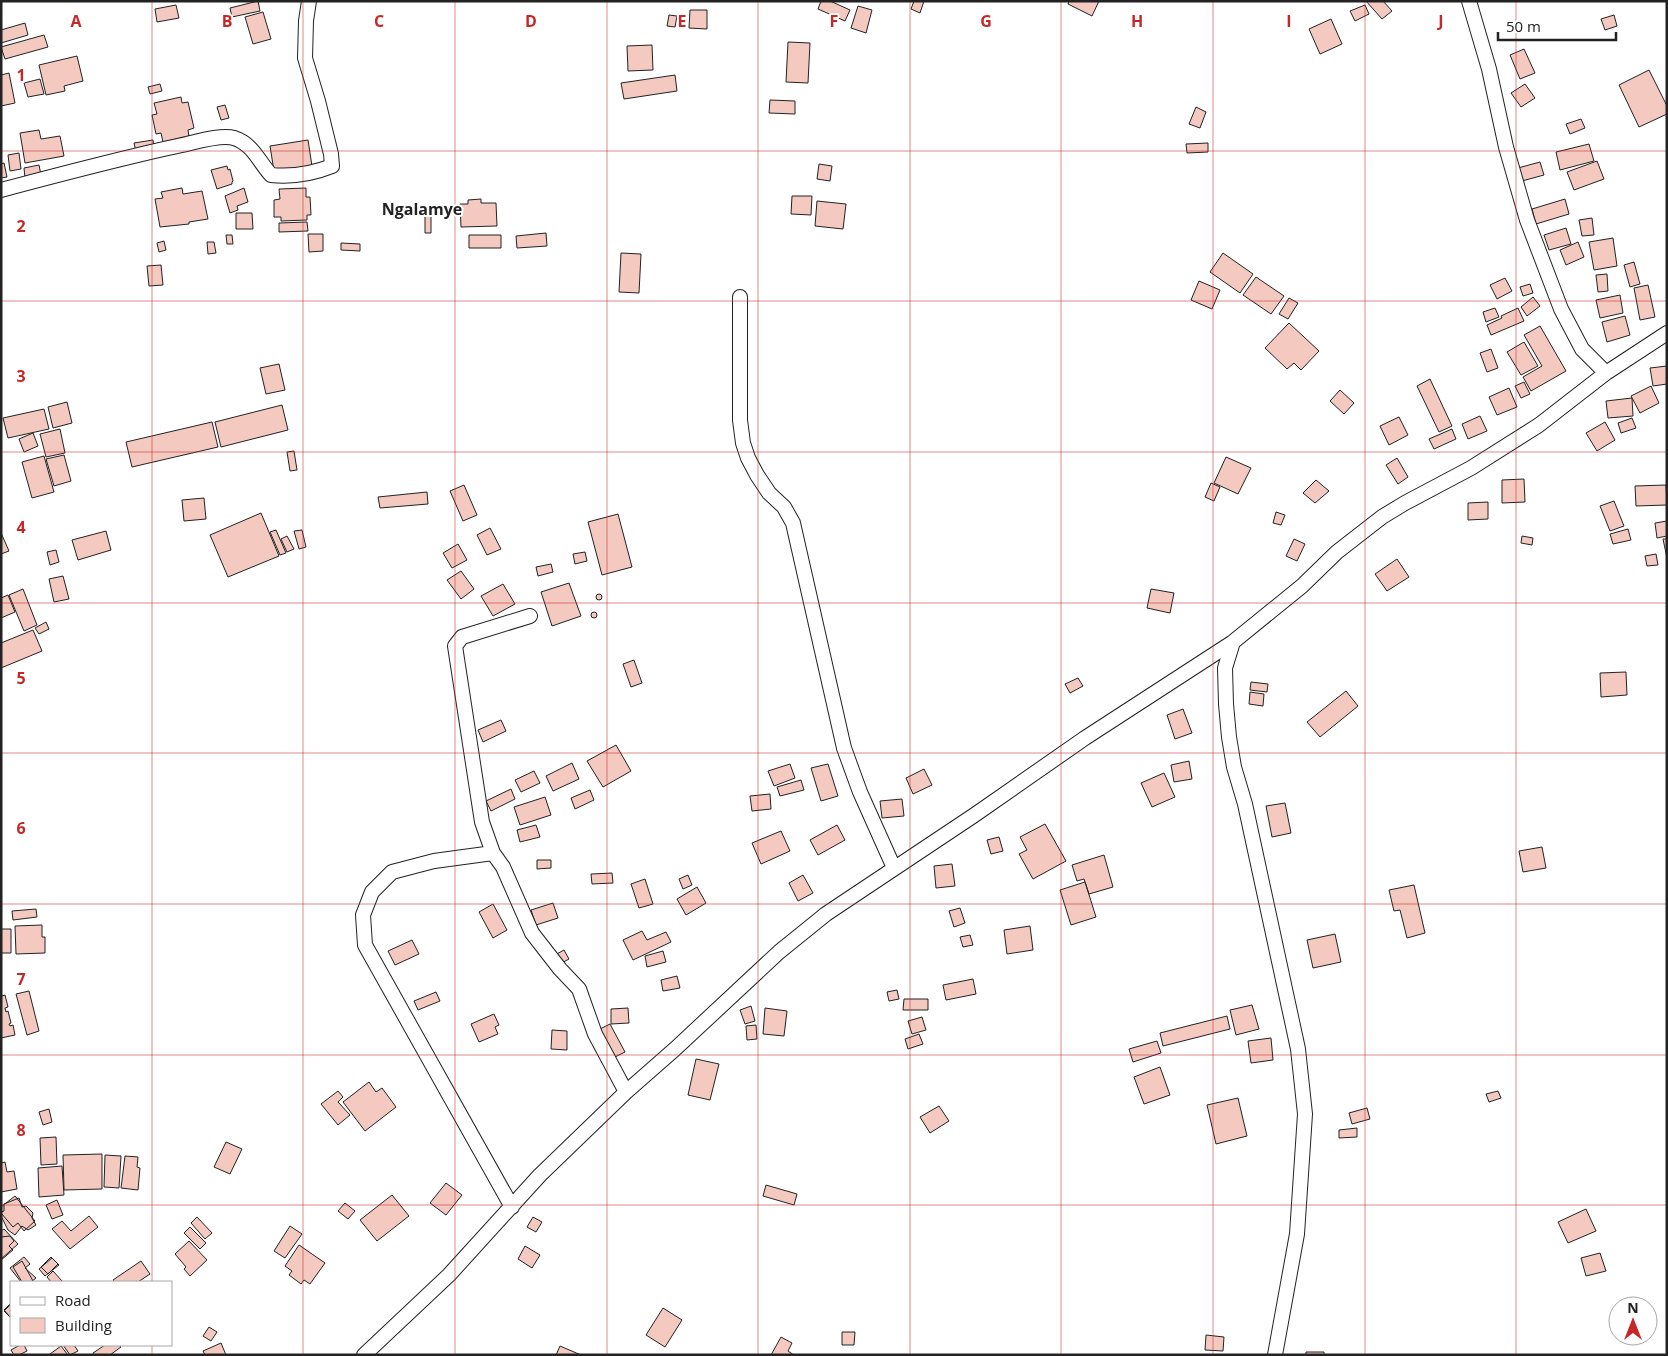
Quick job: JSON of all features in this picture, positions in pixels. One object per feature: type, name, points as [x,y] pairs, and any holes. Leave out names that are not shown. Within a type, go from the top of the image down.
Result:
[{"type":"street","points":[[1,190],[154,151],[210,139],[233,138],[250,146],[261,164],[271,175],[288,176],[332,166],[331,154],[318,101],[305,58],[306,20],[309,1]]},
{"type":"street","points":[[1469,1],[1489,69],[1506,147],[1527,220],[1562,310],[1582,349],[1606,373]]},
{"type":"street","points":[[740,298],[740,420],[743,443],[748,458],[768,493],[784,508],[793,523],[844,748],[860,792],[894,868]]},
{"type":"street","points":[[364,1355],[450,1275],[540,1175],[626,1092],[682,1043],[779,952],[826,914],[973,816],[1085,738],[1233,642],[1302,586],[1337,552],[1382,517],[1405,502],[1471,468],[1524,434],[1606,373],[1667,333]]},
{"type":"street","points":[[530,616],[462,637],[455,646],[482,822],[493,853],[503,867],[532,933],[560,969],[580,989],[595,1034],[626,1092]]},
{"type":"street","points":[[1233,642],[1225,668],[1229,737],[1234,767],[1245,804],[1298,1049],[1305,1114],[1297,1234],[1275,1355]]},
{"type":"street","points":[[493,853],[434,861],[392,872],[372,892],[363,915],[366,945],[512,1207]]},
{"type":"building","points":[[258,1],[260,11],[232,17],[230,8]]},
{"type":"building","points":[[821,1],[830,1],[850,10],[845,21],[818,9]]},
{"type":"building","points":[[914,1],[924,1],[920,13],[911,9]]},
{"type":"building","points":[[1069,1],[1099,1],[1092,16],[1068,4]]},
{"type":"building","points":[[1366,1],[1383,1],[1392,11],[1382,19]]},
{"type":"building","points":[[176,5],[179,18],[157,22],[155,9]]},
{"type":"building","points":[[1365,5],[1369,14],[1355,21],[1350,11]]},
{"type":"building","points":[[858,6],[872,10],[866,33],[851,28]]},
{"type":"building","points":[[690,10],[707,10],[707,29],[689,28]]},
{"type":"building","points":[[263,12],[271,39],[253,44],[245,17]]},
{"type":"building","points":[[669,15],[677,16],[675,27],[667,26]]},
{"type":"building","points":[[1614,15],[1617,26],[1605,30],[1601,19]]},
{"type":"building","points":[[1331,19],[1342,44],[1320,54],[1309,29]]},
{"type":"building","points":[[25,23],[28,35],[1,43],[1,30]]},
{"type":"building","points":[[44,35],[48,47],[5,59],[1,47]]},
{"type":"building","points":[[788,42],[810,43],[808,83],[786,82]]},
{"type":"building","points":[[652,45],[653,70],[628,71],[627,46]]},
{"type":"building","points":[[1524,49],[1535,73],[1520,79],[1510,55]]},
{"type":"building","points":[[77,56],[83,81],[64,86],[65,91],[46,95],[39,65]]},
{"type":"building","points":[[1649,70],[1667,106],[1667,114],[1639,127],[1619,85]]},
{"type":"building","points":[[9,73],[15,103],[1,106],[1,75]]},
{"type":"building","points":[[675,75],[677,91],[624,99],[621,83]]},
{"type":"building","points":[[40,79],[44,94],[28,97],[24,83]]},
{"type":"building","points":[[160,84],[162,91],[150,94],[148,87]]},
{"type":"building","points":[[1525,84],[1535,98],[1521,107],[1511,93]]},
{"type":"building","points":[[181,97],[182,103],[188,102],[194,128],[188,130],[189,136],[163,142],[161,133],[156,134],[152,115],[157,114],[154,103]]},
{"type":"building","points":[[770,100],[795,101],[795,114],[769,113]]},
{"type":"building","points":[[225,105],[229,118],[221,120],[217,107]]},
{"type":"building","points":[[1196,107],[1206,112],[1200,128],[1189,124]]},
{"type":"building","points":[[1581,119],[1585,128],[1570,134],[1566,124]]},
{"type":"building","points":[[39,130],[41,139],[60,136],[64,156],[25,163],[20,133]]},
{"type":"building","points":[[153,140],[154,149],[136,152],[134,143]]},
{"type":"building","points":[[308,140],[312,166],[274,171],[270,146]]},
{"type":"building","points":[[1208,143],[1208,152],[1187,153],[1186,144]]},
{"type":"building","points":[[1589,144],[1594,161],[1560,170],[1556,152]]},
{"type":"building","points":[[19,153],[21,169],[10,171],[8,155]]},
{"type":"building","points":[[1597,161],[1604,179],[1574,190],[1567,172]]},
{"type":"building","points":[[1540,162],[1544,175],[1522,181],[1518,168]]},
{"type":"building","points":[[4,163],[7,177],[1,178],[1,164]]},
{"type":"building","points":[[819,164],[832,166],[830,181],[817,179]]},
{"type":"building","points":[[39,165],[41,175],[25,178],[24,168]]},
{"type":"building","points":[[227,166],[228,170],[230,169],[232,184],[217,189],[211,170]]},
{"type":"building","points":[[182,188],[183,194],[202,191],[208,219],[189,222],[189,224],[160,227],[155,199],[163,198],[161,192]]},
{"type":"building","points":[[244,188],[248,202],[237,206],[238,210],[230,213],[225,196]]},
{"type":"building","points":[[306,188],[306,197],[310,197],[311,215],[307,215],[307,220],[281,221],[281,217],[274,217],[274,200],[280,199],[279,189]]},
{"type":"building","points":[[792,196],[812,196],[811,215],[791,214]]},
{"type":"building","points":[[481,199],[481,203],[496,203],[497,226],[461,227],[460,204],[468,204],[468,200]]},
{"type":"building","points":[[1565,199],[1569,214],[1536,224],[1532,209]]},
{"type":"building","points":[[817,201],[846,204],[843,229],[815,226]]},
{"type":"building","points":[[236,213],[252,213],[253,229],[236,229]]},
{"type":"building","points":[[425,215],[431,215],[431,233],[425,233]]},
{"type":"building","points":[[1592,218],[1594,235],[1582,236],[1579,220]]},
{"type":"building","points":[[307,222],[308,231],[279,232],[279,223]]},
{"type":"building","points":[[1566,228],[1571,244],[1549,250],[1544,235]]},
{"type":"building","points":[[546,233],[547,246],[517,248],[516,236]]},
{"type":"building","points":[[308,234],[323,234],[323,251],[309,252]]},
{"type":"building","points":[[226,235],[232,235],[233,244],[227,244]]},
{"type":"building","points":[[469,235],[501,235],[501,248],[469,248]]},
{"type":"building","points":[[1613,238],[1617,266],[1594,270],[1589,242]]},
{"type":"building","points":[[164,241],[166,250],[159,252],[157,243]]},
{"type":"building","points":[[207,242],[214,242],[216,253],[208,254]]},
{"type":"building","points":[[1578,242],[1584,257],[1566,265],[1560,250]]},
{"type":"building","points":[[341,243],[360,244],[360,251],[341,250]]},
{"type":"building","points":[[621,253],[641,254],[639,293],[619,292]]},
{"type":"building","points":[[1223,253],[1253,274],[1240,293],[1210,272]]},
{"type":"building","points":[[1634,262],[1640,284],[1630,287],[1624,265]]},
{"type":"building","points":[[161,265],[163,285],[149,286],[147,266]]},
{"type":"building","points":[[1607,274],[1608,291],[1598,292],[1596,275]]},
{"type":"building","points":[[1256,277],[1284,296],[1271,314],[1243,295]]},
{"type":"building","points":[[1505,278],[1512,291],[1497,299],[1490,285]]},
{"type":"building","points":[[1199,281],[1220,290],[1212,309],[1191,300]]},
{"type":"building","points":[[1530,284],[1533,293],[1523,296],[1520,287]]},
{"type":"building","points":[[1648,285],[1655,317],[1640,320],[1634,288]]},
{"type":"building","points":[[1620,295],[1623,313],[1600,318],[1596,300]]},
{"type":"building","points":[[1533,297],[1540,306],[1527,316],[1521,307]]},
{"type":"building","points":[[1289,298],[1298,303],[1288,319],[1279,314]]},
{"type":"building","points":[[1495,308],[1499,317],[1486,322],[1483,312]]},
{"type":"building","points":[[1518,308],[1524,321],[1491,335],[1487,325]]},
{"type":"building","points":[[1625,316],[1630,335],[1607,342],[1602,322]]},
{"type":"building","points":[[1289,323],[1319,351],[1301,370],[1294,363],[1287,369],[1265,348]]},
{"type":"building","points":[[1540,326],[1566,371],[1531,391],[1523,377],[1542,366],[1524,335]]},
{"type":"building","points":[[1524,342],[1538,366],[1521,375],[1507,352]]},
{"type":"building","points":[[1491,349],[1498,368],[1487,372],[1480,353]]},
{"type":"building","points":[[279,364],[285,390],[266,394],[260,368]]},
{"type":"building","points":[[1667,366],[1667,384],[1653,386],[1650,368]]},
{"type":"building","points":[[1430,379],[1452,426],[1439,432],[1417,386]]},
{"type":"building","points":[[1524,382],[1530,394],[1521,398],[1515,386]]},
{"type":"building","points":[[1651,386],[1659,403],[1640,413],[1631,396]]},
{"type":"building","points":[[1509,388],[1517,407],[1497,415],[1489,397]]},
{"type":"building","points":[[1340,390],[1354,403],[1344,414],[1330,401]]},
{"type":"building","points":[[1632,398],[1633,416],[1608,418],[1606,401]]},
{"type":"building","points":[[67,402],[72,423],[53,428],[48,407]]},
{"type":"building","points":[[282,405],[288,430],[221,447],[215,422]]},
{"type":"building","points":[[44,409],[49,429],[8,438],[3,418]]},
{"type":"building","points":[[1480,416],[1487,431],[1468,439],[1462,424]]},
{"type":"building","points":[[1399,417],[1408,435],[1389,445],[1380,426]]},
{"type":"building","points":[[1632,418],[1636,428],[1621,433],[1618,423]]},
{"type":"building","points":[[212,422],[218,447],[132,467],[126,442]]},
{"type":"building","points":[[1605,422],[1615,440],[1597,451],[1586,433]]},
{"type":"building","points":[[60,429],[65,453],[46,457],[40,434]]},
{"type":"building","points":[[1452,429],[1456,439],[1434,449],[1429,439]]},
{"type":"building","points":[[33,433],[38,446],[24,452],[19,439]]},
{"type":"building","points":[[294,451],[297,470],[290,471],[287,452]]},
{"type":"building","points":[[64,455],[71,481],[54,486],[46,459]]},
{"type":"building","points":[[44,456],[54,492],[32,498],[22,462]]},
{"type":"building","points":[[1226,457],[1251,468],[1238,494],[1214,483]]},
{"type":"building","points":[[1397,458],[1408,477],[1398,484],[1386,465]]},
{"type":"building","points":[[1524,479],[1525,502],[1502,503],[1502,480]]},
{"type":"building","points":[[1316,480],[1329,491],[1315,503],[1303,493]]},
{"type":"building","points":[[1211,483],[1220,487],[1214,501],[1205,497]]},
{"type":"building","points":[[464,485],[477,515],[463,521],[450,491]]},
{"type":"building","points":[[1666,485],[1667,505],[1636,506],[1635,486]]},
{"type":"building","points":[[427,492],[428,504],[380,508],[378,497]]},
{"type":"building","points":[[204,498],[206,519],[184,521],[182,500]]},
{"type":"building","points":[[1614,501],[1624,526],[1610,531],[1600,506]]},
{"type":"building","points":[[1488,502],[1488,519],[1468,520],[1468,503]]},
{"type":"building","points":[[1276,512],[1285,515],[1281,525],[1273,523]]},
{"type":"building","points":[[261,513],[279,556],[228,577],[210,535]]},
{"type":"building","points":[[618,514],[632,567],[602,575],[588,522]]},
{"type":"building","points":[[1667,521],[1667,536],[1657,538],[1655,523]]},
{"type":"building","points":[[490,528],[501,549],[487,555],[477,535]]},
{"type":"building","points":[[1628,529],[1631,540],[1613,544],[1610,534]]},
{"type":"building","points":[[276,530],[286,553],[280,555],[270,532]]},
{"type":"building","points":[[302,530],[306,547],[299,549],[294,531]]},
{"type":"building","points":[[106,531],[111,550],[78,560],[72,540]]},
{"type":"building","points":[[1,533],[9,551],[1,554]]},
{"type":"building","points":[[287,536],[294,549],[287,552],[281,539]]},
{"type":"building","points":[[1522,536],[1533,538],[1532,545],[1521,543]]},
{"type":"building","points":[[1294,539],[1305,544],[1297,561],[1286,556]]},
{"type":"building","points":[[1663,539],[1667,539],[1667,558]]},
{"type":"building","points":[[458,544],[467,560],[452,568],[443,553]]},
{"type":"building","points":[[56,550],[59,562],[50,565],[47,552]]},
{"type":"building","points":[[585,552],[587,561],[575,564],[573,554]]},
{"type":"building","points":[[1656,554],[1658,565],[1647,566],[1645,556]]},
{"type":"building","points":[[1397,559],[1409,577],[1387,591],[1375,574]]},
{"type":"building","points":[[551,564],[553,572],[538,576],[536,567]]},
{"type":"building","points":[[461,571],[474,589],[461,599],[447,580]]},
{"type":"building","points":[[63,576],[69,599],[54,602],[49,579]]},
{"type":"building","points":[[569,583],[581,616],[552,626],[541,592]]},
{"type":"building","points":[[503,584],[515,604],[493,616],[481,596]]},
{"type":"building","points":[[23,589],[37,625],[24,631],[9,595]]},
{"type":"building","points":[[1151,589],[1174,593],[1170,613],[1147,608]]},
{"type":"building","points":[[599,594],[602,597],[599,600],[596,597]]},
{"type":"building","points":[[8,595],[15,612],[1,618],[1,598]]},
{"type":"building","points":[[594,612],[597,615],[594,618],[591,615]]},
{"type":"building","points":[[46,622],[49,629],[39,634],[35,628]]},
{"type":"building","points":[[33,630],[42,651],[1,668],[1,643]]},
{"type":"building","points":[[634,660],[642,683],[631,687],[623,664]]},
{"type":"building","points":[[1626,672],[1627,695],[1601,697],[1600,673]]},
{"type":"building","points":[[1078,678],[1083,686],[1070,693],[1065,684]]},
{"type":"building","points":[[1251,682],[1268,684],[1267,692],[1250,690]]},
{"type":"building","points":[[1346,691],[1358,706],[1320,737],[1307,722]]},
{"type":"building","points":[[1250,692],[1264,694],[1263,706],[1249,704]]},
{"type":"building","points":[[1183,709],[1192,733],[1175,739],[1167,715]]},
{"type":"building","points":[[501,720],[506,731],[483,742],[478,730]]},
{"type":"building","points":[[616,745],[631,771],[603,787],[587,761]]},
{"type":"building","points":[[1189,761],[1192,779],[1174,782],[1171,765]]},
{"type":"building","points":[[572,763],[579,779],[553,791],[546,776]]},
{"type":"building","points":[[790,764],[795,778],[774,786],[768,771]]},
{"type":"building","points":[[828,764],[838,796],[821,801],[811,768]]},
{"type":"building","points":[[924,769],[932,785],[913,794],[906,778]]},
{"type":"building","points":[[534,771],[540,783],[521,792],[515,780]]},
{"type":"building","points":[[1164,773],[1175,797],[1152,807],[1141,783]]},
{"type":"building","points":[[801,780],[804,790],[780,796],[777,787]]},
{"type":"building","points":[[511,789],[515,799],[491,811],[486,801]]},
{"type":"building","points":[[590,790],[594,800],[575,809],[571,798]]},
{"type":"building","points":[[770,794],[771,809],[752,811],[750,796]]},
{"type":"building","points":[[545,797],[551,815],[520,825],[514,807]]},
{"type":"building","points":[[902,799],[904,816],[882,818],[880,801]]},
{"type":"building","points":[[1285,803],[1291,833],[1272,837],[1266,806]]},
{"type":"building","points":[[1045,824],[1066,861],[1033,879],[1019,854],[1027,850],[1020,837]]},
{"type":"building","points":[[536,825],[540,837],[520,842],[517,830]]},
{"type":"building","points":[[837,825],[845,840],[818,855],[810,840]]},
{"type":"building","points":[[781,831],[790,851],[761,864],[752,843]]},
{"type":"building","points":[[999,837],[1003,851],[991,854],[987,840]]},
{"type":"building","points":[[1542,847],[1546,868],[1523,872],[1519,851]]},
{"type":"building","points":[[1104,855],[1113,887],[1089,894],[1084,879],[1077,881],[1072,865]]},
{"type":"building","points":[[537,860],[551,860],[551,868],[537,869]]},
{"type":"building","points":[[952,864],[955,886],[936,888],[934,866]]},
{"type":"building","points":[[612,873],[613,883],[592,884],[591,874]]},
{"type":"building","points":[[688,875],[692,885],[683,889],[679,879]]},
{"type":"building","points":[[803,875],[813,893],[798,901],[789,883]]},
{"type":"building","points":[[645,879],[653,904],[639,908],[631,884]]},
{"type":"building","points":[[1085,882],[1096,917],[1071,925],[1060,890]]},
{"type":"building","points":[[1414,885],[1425,933],[1407,938],[1400,910],[1394,911],[1389,890]]},
{"type":"building","points":[[697,887],[706,903],[686,915],[677,899]]},
{"type":"building","points":[[553,903],[558,918],[536,925],[531,910]]},
{"type":"building","points":[[493,904],[507,930],[493,938],[479,912]]},
{"type":"building","points":[[960,908],[965,923],[954,927],[949,911]]},
{"type":"building","points":[[36,909],[37,917],[13,920],[12,911]]},
{"type":"building","points":[[42,925],[42,937],[45,937],[45,953],[16,954],[15,926]]},
{"type":"building","points":[[1030,926],[1033,950],[1007,954],[1004,930]]},
{"type":"building","points":[[1,929],[11,929],[11,953],[1,953]]},
{"type":"building","points":[[642,931],[647,940],[666,932],[671,942],[633,960],[623,940]]},
{"type":"building","points":[[1335,934],[1341,962],[1313,968],[1307,940]]},
{"type":"building","points":[[970,935],[973,945],[963,947],[960,937]]},
{"type":"building","points":[[412,940],[419,954],[395,965],[388,951]]},
{"type":"building","points":[[564,950],[569,959],[560,964],[555,955]]},
{"type":"building","points":[[663,951],[666,962],[647,967],[645,956]]},
{"type":"building","points":[[677,976],[680,988],[663,991],[661,980]]},
{"type":"building","points":[[973,979],[976,994],[946,1000],[943,985]]},
{"type":"building","points":[[897,990],[899,999],[889,1001],[887,992]]},
{"type":"building","points":[[29,991],[39,1031],[27,1035],[16,994]]},
{"type":"building","points":[[1,992],[2,996],[5,995],[8,1007],[5,1008],[6,1012],[8,1011],[11,1023],[9,1024],[10,1026],[13,1025],[15,1035],[1,1038]]},
{"type":"building","points":[[436,992],[440,1001],[418,1010],[414,1001]]},
{"type":"building","points":[[904,999],[928,999],[928,1010],[903,1010]]},
{"type":"building","points":[[1252,1005],[1259,1029],[1236,1035],[1230,1010]]},
{"type":"building","points":[[751,1006],[755,1021],[745,1024],[740,1010]]},
{"type":"building","points":[[628,1008],[629,1023],[611,1024],[611,1009]]},
{"type":"building","points":[[765,1008],[787,1011],[784,1036],[763,1034]]},
{"type":"building","points":[[494,1014],[499,1025],[495,1027],[498,1034],[479,1042],[471,1024]]},
{"type":"building","points":[[1227,1016],[1230,1029],[1163,1046],[1160,1033]]},
{"type":"building","points":[[922,1017],[926,1030],[912,1034],[908,1021]]},
{"type":"building","points":[[610,1024],[625,1052],[613,1058],[598,1030]]},
{"type":"building","points":[[756,1025],[757,1039],[747,1040],[746,1026]]},
{"type":"building","points":[[552,1030],[567,1031],[567,1050],[551,1049]]},
{"type":"building","points":[[919,1034],[923,1044],[908,1049],[905,1039]]},
{"type":"building","points":[[1271,1038],[1273,1060],[1251,1063],[1248,1041]]},
{"type":"building","points":[[1157,1041],[1161,1053],[1133,1062],[1129,1049]]},
{"type":"building","points":[[696,1059],[719,1064],[710,1100],[688,1095]]},
{"type":"building","points":[[1160,1067],[1170,1095],[1144,1104],[1134,1077]]},
{"type":"building","points":[[369,1082],[376,1092],[382,1088],[396,1107],[365,1131],[343,1102]]},
{"type":"building","points":[[338,1091],[343,1097],[338,1102],[350,1115],[338,1125],[321,1104]]},
{"type":"building","points":[[1498,1091],[1501,1098],[1489,1102],[1486,1094]]},
{"type":"building","points":[[1238,1098],[1247,1136],[1216,1144],[1207,1105]]},
{"type":"building","points":[[939,1106],[949,1121],[930,1133],[920,1117]]},
{"type":"building","points":[[1367,1108],[1370,1119],[1352,1124],[1349,1113]]},
{"type":"building","points":[[49,1109],[52,1122],[43,1125],[39,1112]]},
{"type":"building","points":[[1357,1128],[1357,1137],[1339,1138],[1339,1130]]},
{"type":"building","points":[[56,1137],[57,1164],[41,1165],[40,1138]]},
{"type":"building","points":[[226,1142],[242,1149],[230,1174],[214,1167]]},
{"type":"building","points":[[102,1154],[102,1189],[64,1190],[63,1155]]},
{"type":"building","points":[[105,1155],[121,1156],[119,1188],[104,1187]]},
{"type":"building","points":[[125,1156],[138,1157],[137,1167],[140,1168],[138,1190],[121,1188]]},
{"type":"building","points":[[5,1162],[7,1172],[14,1171],[17,1189],[1,1192],[1,1163]]},
{"type":"building","points":[[62,1166],[64,1195],[39,1197],[38,1168]]},
{"type":"building","points":[[446,1183],[462,1195],[446,1215],[430,1203]]},
{"type":"building","points":[[766,1185],[797,1194],[794,1205],[763,1196]]},
{"type":"building","points":[[392,1195],[409,1216],[377,1241],[360,1220]]},
{"type":"building","points":[[15,1196],[35,1221],[24,1231],[18,1223],[13,1227],[1,1213],[1,1207]]},
{"type":"building","points":[[19,1198],[22,1207],[26,1206],[33,1213],[32,1218],[36,1225],[28,1230],[22,1226],[15,1235],[8,1230],[1,1212],[4,1211],[4,1204]]},
{"type":"building","points":[[57,1200],[63,1215],[52,1219],[46,1205]]},
{"type":"building","points":[[345,1203],[355,1211],[348,1219],[338,1211]]},
{"type":"building","points":[[1586,1209],[1596,1231],[1568,1243],[1558,1222]]},
{"type":"building","points":[[89,1216],[98,1227],[70,1249],[52,1229],[62,1221],[71,1231]]},
{"type":"building","points":[[197,1217],[212,1233],[205,1239],[191,1223]]},
{"type":"building","points":[[533,1217],[542,1222],[536,1232],[527,1227]]},
{"type":"building","points":[[290,1226],[302,1234],[285,1258],[274,1251]]},
{"type":"building","points":[[190,1227],[206,1243],[200,1249],[184,1233]]},
{"type":"building","points":[[4,1229],[18,1244],[1,1259],[1,1231]]},
{"type":"building","points":[[10,1236],[14,1241],[9,1246],[13,1250],[1,1260],[1,1237]]},
{"type":"building","points":[[189,1241],[207,1260],[190,1276],[184,1269],[186,1267],[175,1254]]},
{"type":"building","points":[[299,1245],[325,1263],[310,1284],[304,1280],[301,1284],[289,1275],[292,1271],[285,1266]]},
{"type":"building","points":[[525,1246],[540,1255],[532,1268],[518,1259]]},
{"type":"building","points":[[1600,1253],[1606,1271],[1586,1276],[1581,1258]]},
{"type":"building","points":[[24,1257],[30,1264],[25,1268],[36,1278],[32,1281],[20,1281],[10,1268]]},
{"type":"building","points":[[51,1257],[58,1264],[48,1274],[41,1267]]},
{"type":"building","points":[[52,1258],[59,1265],[45,1276],[39,1269]]},
{"type":"building","points":[[22,1261],[33,1281],[21,1281],[13,1267]]},
{"type":"building","points":[[141,1261],[150,1274],[140,1281],[113,1280]]},
{"type":"building","points":[[53,1271],[62,1281],[50,1281],[47,1277]]},
{"type":"building","points":[[10,1304],[10,1317],[4,1310]]},
{"type":"building","points":[[10,1305],[10,1317],[4,1311]]},
{"type":"building","points":[[663,1308],[682,1320],[665,1347],[646,1335]]},
{"type":"building","points":[[209,1327],[217,1332],[211,1341],[203,1336]]},
{"type":"building","points":[[842,1332],[855,1332],[854,1345],[842,1345]]},
{"type":"building","points":[[1206,1335],[1224,1337],[1223,1351],[1205,1350]]},
{"type":"building","points":[[781,1337],[792,1343],[788,1351],[794,1355],[771,1355]]},
{"type":"building","points":[[221,1343],[226,1355],[205,1355],[203,1351]]},
{"type":"building","points":[[18,1346],[24,1346],[27,1351],[14,1355],[11,1350]]},
{"type":"building","points":[[61,1346],[68,1355],[50,1354]]},
{"type":"building","points":[[64,1346],[75,1346],[78,1351],[70,1355]]},
{"type":"building","points":[[104,1346],[121,1347],[110,1355],[94,1355],[93,1353]]},
{"type":"building","points":[[560,1346],[581,1355],[556,1355]]},
{"type":"building","points":[[1306,1352],[1324,1352],[1324,1355],[1306,1355]]},
{"type":"district","name":"Ngalamye","points":[[422,209]]}]
